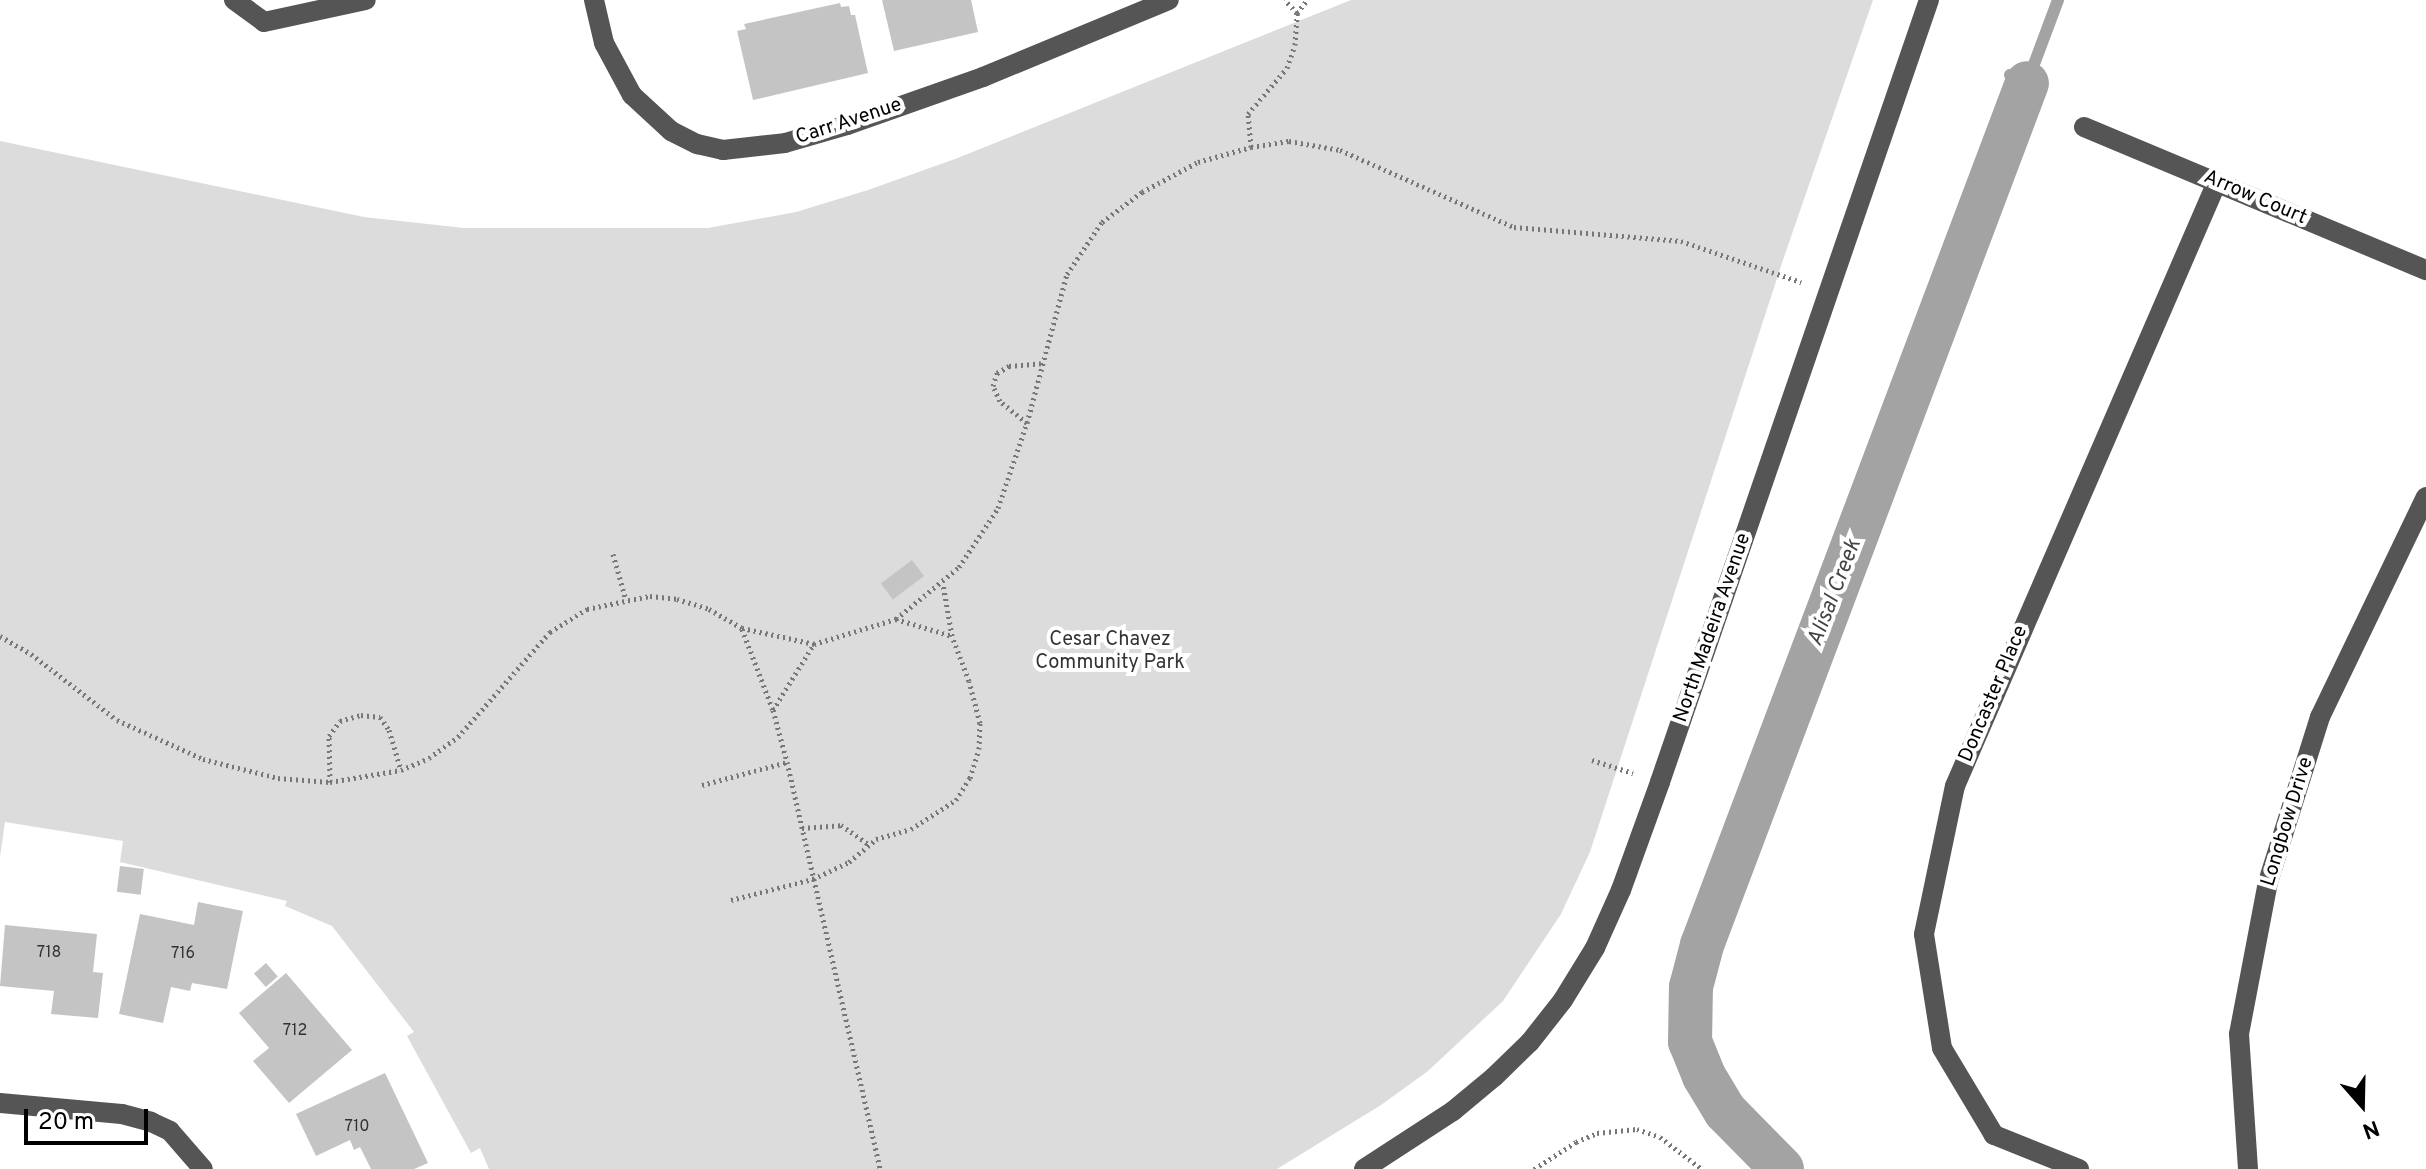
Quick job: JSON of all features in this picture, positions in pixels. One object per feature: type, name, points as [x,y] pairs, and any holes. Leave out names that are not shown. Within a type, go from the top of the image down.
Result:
[{"type":"street","points":[[234,0],[264,22],[366,0]]},
{"type":"street","name":"Carr Avenue","points":[[594,0],[604,43],[632,95],[671,131],[697,144],[723,150],[785,143],[847,125],[983,77],[1169,0]]},
{"type":"street","name":"North Madeira Avenue","points":[[1364,1169],[1453,1111],[1494,1077],[1530,1042],[1563,1000],[1595,948],[1621,890],[1660,782],[1929,0]]},
{"type":"street","name":"Arrow Court","points":[[2084,127],[2426,270]]},
{"type":"street","name":"Doncaster Place","points":[[2079,1169],[1994,1135],[1942,1048],[1924,934],[1955,786],[2217,182]]},
{"type":"street","name":"Longbow Drive","points":[[2248,1169],[2239,1034],[2268,882],[2320,717],[2426,497]]},
{"type":"street","points":[[0,1103],[122,1114],[151,1122],[170,1131],[185,1144],[203,1169]]},
{"type":"path","points":[[1285,0],[1297,13]]},
{"type":"path","points":[[1251,147],[1248,114],[1287,68],[1295,45],[1297,13],[1307,0]]},
{"type":"path","points":[[0,636],[31,654],[117,720],[203,759],[278,778],[330,782],[401,770],[429,758],[458,737],[550,632],[587,609],[650,596],[677,599],[709,609],[742,628],[814,644],[896,619],[943,584],[959,567],[998,508],[1027,423],[1067,274],[1102,222],[1142,192],[1198,162],[1251,147],[1289,141],[1340,150],[1514,227],[1681,241],[1828,291]]},
{"type":"path","points":[[1027,423],[1000,401],[993,386],[997,373],[1009,366],[1041,363]]},
{"type":"path","points":[[613,554],[626,600]]},
{"type":"path","points":[[731,900],[813,879],[849,862],[876,839],[911,829],[956,800],[970,778],[979,749],[980,723],[952,636],[943,584]]},
{"type":"path","points":[[896,619],[952,636]]},
{"type":"path","points":[[742,628],[773,710],[787,762],[880,1169]]},
{"type":"path","points":[[773,710],[814,644]]},
{"type":"path","points":[[330,782],[329,736],[340,721],[361,715],[380,717],[389,730],[401,770]]},
{"type":"path","points":[[1592,760],[1660,782]]},
{"type":"path","points":[[702,785],[787,762]]},
{"type":"path","points":[[802,828],[841,825],[870,845]]},
{"type":"path","points":[[1534,1169],[1576,1142],[1597,1133],[1637,1129],[1660,1137],[1702,1169]]},
{"type":"green space","name":"Cesar Chavez Community Park","points":[[1351,0],[1873,0],[1783,260],[1590,852],[1561,914],[1503,1001],[1428,1071],[1381,1105],[1277,1169],[489,1169],[480,1148],[471,1153],[407,1036],[414,1032],[332,926],[285,906],[287,901],[120,862],[123,841],[5,822],[0,857],[0,141],[364,217],[464,228],[708,228],[796,212],[868,190],[955,159]]},
{"type":"building","points":[[882,0],[971,0],[978,32],[894,51]]},
{"type":"building","points":[[840,3],[841,7],[849,6],[851,15],[855,15],[868,73],[753,100],[737,31],[746,29],[744,24]]},
{"type":"building","points":[[912,560],[924,576],[893,599],[881,583]]},
{"type":"building","points":[[120,866],[144,869],[141,895],[117,892]]},
{"type":"building","points":[[198,902],[243,911],[227,989],[192,983],[190,991],[171,987],[163,1023],[119,1014],[140,914],[194,925]]},
{"type":"building","points":[[5,925],[97,934],[93,972],[103,973],[98,1018],[51,1014],[54,991],[0,986]]},
{"type":"building","points":[[266,963],[278,977],[266,987],[254,973]]},
{"type":"building","points":[[286,973],[352,1050],[289,1103],[253,1061],[269,1048],[239,1013]]},
{"type":"building","points":[[385,1073],[428,1163],[414,1169],[371,1169],[360,1147],[354,1150],[350,1140],[316,1156],[296,1114]]},
{"type":"waterway","name":"Alisal Creek","points":[[2010,75],[2027,83],[2058,0]]},
{"type":"waterway","name":"Alisal Creek","points":[[1782,1169],[1725,1111],[1704,1076],[1690,1042],[1691,987],[1702,945],[2027,83]]}]
